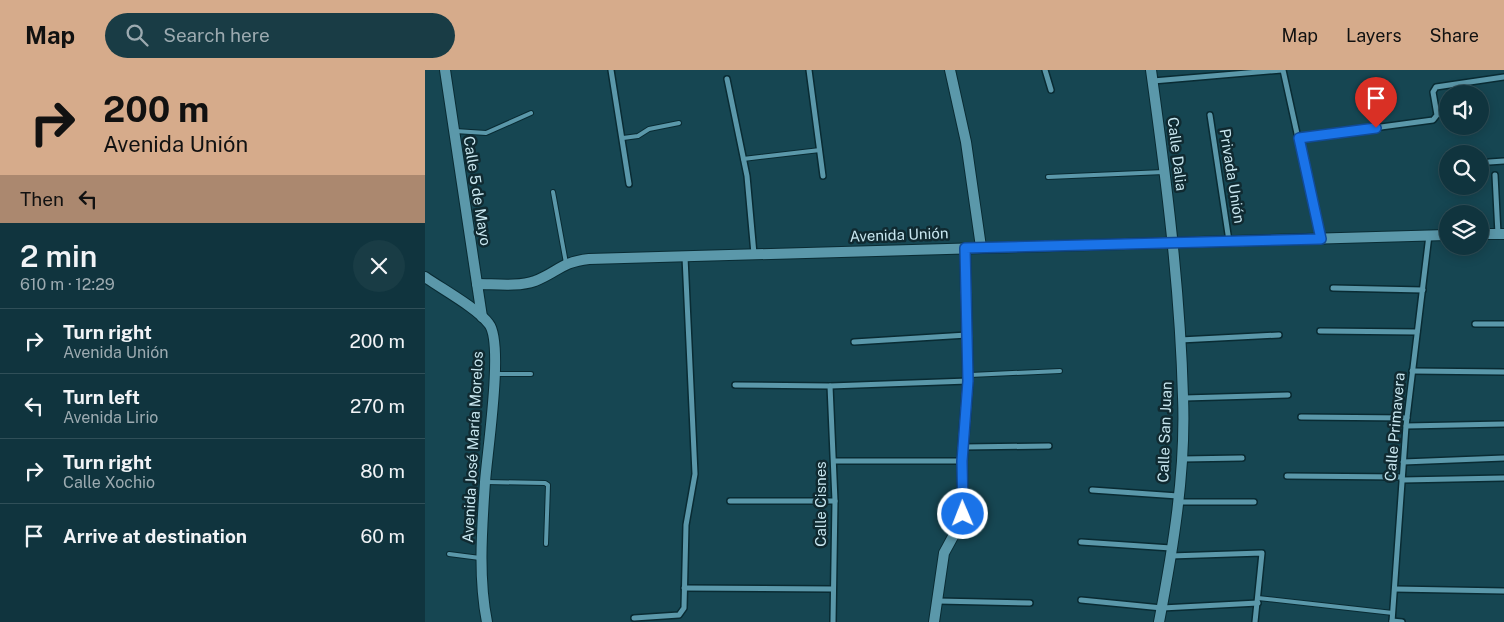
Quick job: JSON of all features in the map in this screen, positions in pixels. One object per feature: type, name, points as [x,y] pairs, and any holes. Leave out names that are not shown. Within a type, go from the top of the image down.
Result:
[{"type":"street","name":"Calle 5 de Mayo","points":[[445,70],[482,317]]},
{"type":"street","points":[[611,70],[629,184]]},
{"type":"street","points":[[809,70],[823,176]]},
{"type":"street","points":[[950,70],[966,142],[981,247]]},
{"type":"street","points":[[1045,70],[1051,90]]},
{"type":"street","name":"Calle Dalia","points":[[1151,70],[1174,243]]},
{"type":"street","points":[[1153,81],[1282,70],[1321,239]]},
{"type":"street","points":[[1299,138],[1433,120],[1437,115],[1433,92],[1436,87],[1504,77]]},
{"type":"street","points":[[727,79],[747,176],[754,254]]},
{"type":"street","name":"Privada Unión","points":[[1210,115],[1229,241]]},
{"type":"street","points":[[1489,162],[1504,161]]},
{"type":"street","points":[[1495,175],[1501,234]]},
{"type":"street","name":"Calle Primavera","points":[[1392,621],[1406,426],[1429,235]]},
{"type":"street","name":"Avenida Unión","points":[[477,284],[528,283],[543,277],[565,263],[589,259],[1439,235]]},
{"type":"street","name":"Calle San Juan","points":[[1159,622],[1170,552],[1181,459],[1183,398],[1174,243]]},
{"type":"street","points":[[934,622],[944,553],[962,520],[962,461],[968,378],[965,248]]},
{"type":"street","points":[[634,618],[679,616],[685,608],[686,525],[695,474],[684,255]]},
{"type":"street","name":"Avenida José María Morelos","points":[[425,277],[482,317],[490,325],[493,334],[495,374],[485,482],[482,558],[482,584],[487,622]]},
{"type":"street","points":[[1333,288],[1423,290]]},
{"type":"street","points":[[1475,324],[1504,324]]},
{"type":"street","points":[[1320,331],[1417,332]]},
{"type":"street","points":[[854,342],[967,334]]},
{"type":"street","points":[[1180,340],[1279,335]]},
{"type":"street","points":[[1412,371],[1504,372]]},
{"type":"street","points":[[735,385],[830,386],[968,378]]},
{"type":"street","name":"Calle Cisnes","points":[[830,386],[835,500],[833,622]]},
{"type":"street","points":[[1183,398],[1288,396]]},
{"type":"street","points":[[1301,417],[1407,418]]},
{"type":"street","points":[[1406,426],[1504,424]]},
{"type":"street","points":[[963,447],[1049,446]]},
{"type":"street","points":[[1181,459],[1242,458]]},
{"type":"street","points":[[1403,462],[1504,458]]},
{"type":"street","points":[[834,461],[962,461]]},
{"type":"street","points":[[1287,476],[1504,478]]},
{"type":"street","points":[[1091,490],[1177,499],[1254,502]]},
{"type":"street","points":[[730,501],[835,500]]},
{"type":"street","points":[[1081,542],[1170,552],[1262,553],[1255,622]]},
{"type":"street","points":[[685,588],[833,589]]},
{"type":"street","points":[[1395,589],[1504,591]]},
{"type":"street","points":[[937,600],[1030,603]]},
{"type":"street","points":[[1081,600],[1162,608],[1258,601]]},
{"type":"street","points":[[1392,621],[1402,622]]},
{"type":"lane","points":[[453,130],[486,133],[531,113]]},
{"type":"lane","points":[[623,138],[638,136],[649,129],[679,124]]},
{"type":"lane","points":[[743,159],[820,150]]},
{"type":"lane","points":[[1048,176],[1164,172]]},
{"type":"lane","points":[[553,192],[565,263]]},
{"type":"lane","points":[[968,378],[1060,371]]},
{"type":"lane","points":[[495,374],[531,374]]},
{"type":"lane","points":[[485,482],[545,483],[549,485],[547,544]]},
{"type":"lane","points":[[449,554],[482,558]]},
{"type":"lane","points":[[1258,601],[1393,613]]},
{"type":"route","points":[[963,514],[962,461],[968,381],[965,248],[1321,239],[1299,138],[1376,128]]}]
